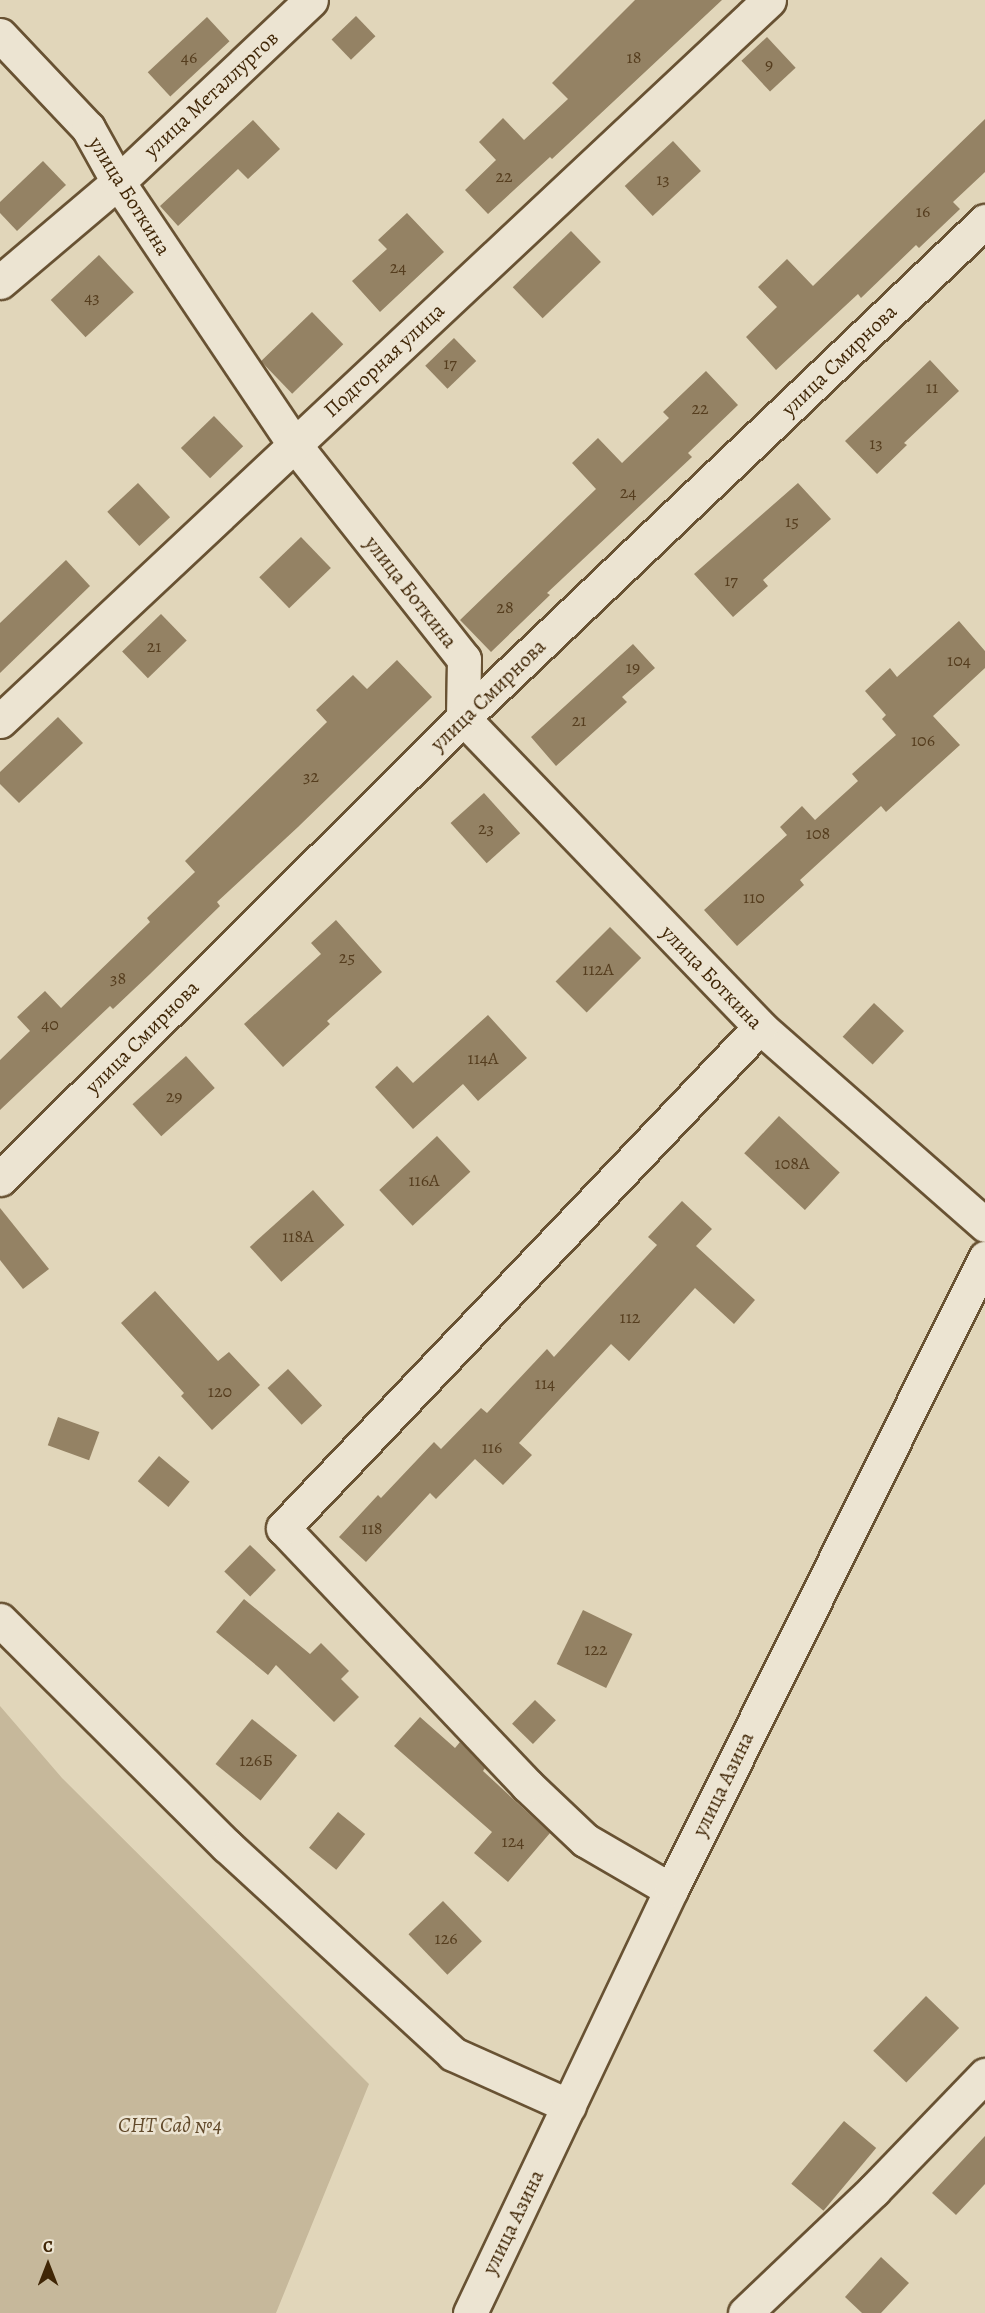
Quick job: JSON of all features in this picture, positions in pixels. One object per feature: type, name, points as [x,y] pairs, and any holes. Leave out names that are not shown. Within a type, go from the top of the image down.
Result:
[{"type":"street","name":"улица Металлургов","points":[[0,282],[118,182],[311,0]]},
{"type":"street","name":"Подгорная улица","points":[[0,721],[769,0]]},
{"type":"street","name":"улица Боткина","points":[[0,35],[88,128],[118,182],[294,444],[464,659],[463,718],[760,1027],[985,1225]]},
{"type":"street","name":"улица Смирнова","points":[[0,1179],[463,718],[985,221]]},
{"type":"street","points":[[670,1890],[585,1840],[527,1785],[284,1528],[760,1027]]},
{"type":"street","name":"улица Азина","points":[[470,2313],[670,1890],[985,1258]]},
{"type":"street","points":[[0,1620],[227,1846],[453,2054],[568,2106]]},
{"type":"street","points":[[745,2313],[874,2190],[985,2075]]},
{"type":"green space","name":"СНТ Сад №4","points":[[0,1706],[62,1778],[369,2084],[276,2313],[0,2313]]},
{"type":"building","points":[[635,0],[722,0],[552,159],[550,157],[488,214],[465,190],[496,160],[479,142],[503,118],[524,140],[568,99],[552,83]]},
{"type":"building","points":[[356,16],[375,36],[351,60],[332,40]]},
{"type":"building","points":[[207,17],[230,41],[170,96],[148,72]]},
{"type":"building","points":[[767,37],[796,68],[770,92],[741,61]]},
{"type":"building","points":[[985,119],[985,172],[953,202],[960,209],[919,248],[916,245],[861,298],[858,294],[776,370],[746,337],[777,307],[758,287],[787,259],[813,286]]},
{"type":"building","points":[[253,120],[280,149],[248,179],[238,169],[178,226],[160,206]]},
{"type":"building","points":[[673,141],[701,171],[653,216],[625,186]]},
{"type":"building","points":[[43,161],[66,185],[17,231],[0,213],[0,202]]},
{"type":"building","points":[[407,213],[444,252],[380,312],[352,281],[387,249],[378,240]]},
{"type":"building","points":[[571,231],[601,262],[543,318],[513,287]]},
{"type":"building","points":[[99,255],[134,292],[86,337],[51,300]]},
{"type":"building","points":[[312,312],[343,344],[292,394],[261,361]]},
{"type":"building","points":[[454,338],[476,361],[447,389],[425,366]]},
{"type":"building","points":[[930,360],[959,391],[904,443],[907,445],[877,474],[845,441]]},
{"type":"building","points":[[706,371],[738,405],[688,453],[692,457],[547,593],[550,595],[491,652],[460,620],[596,489],[572,463],[598,438],[622,463],[669,418],[663,412]]},
{"type":"building","points":[[214,416],[243,446],[210,478],[181,448]]},
{"type":"building","points":[[138,483],[170,517],[139,546],[107,512]]},
{"type":"building","points":[[798,483],[831,519],[763,580],[768,586],[733,617],[694,574]]},
{"type":"building","points":[[301,537],[331,568],[289,608],[259,577]]},
{"type":"building","points":[[66,560],[90,586],[0,673],[0,623]]},
{"type":"building","points":[[161,614],[187,641],[148,678],[122,652]]},
{"type":"building","points":[[959,621],[985,651],[985,668],[933,716],[960,745],[886,812],[881,806],[800,880],[804,885],[737,946],[704,910],[787,835],[780,827],[802,806],[815,820],[858,781],[852,774],[896,735],[882,719],[886,715],[865,691],[890,668],[897,677]]},
{"type":"building","points":[[633,644],[655,668],[622,697],[627,702],[556,766],[531,737]]},
{"type":"building","points":[[397,660],[432,697],[217,902],[220,906],[150,974],[113,1009],[110,1006],[0,1110],[0,1060],[30,1031],[17,1017],[45,991],[61,1008],[150,922],[147,918],[195,872],[185,861],[327,722],[316,710],[353,675],[367,689]]},
{"type":"building","points":[[58,717],[83,743],[19,803],[0,784],[0,772]]},
{"type":"building","points":[[484,793],[520,833],[487,863],[451,823]]},
{"type":"building","points":[[336,920],[382,972],[327,1021],[330,1024],[283,1067],[244,1024],[321,954],[311,943]]},
{"type":"building","points":[[610,927],[641,958],[587,1013],[556,981]]},
{"type":"building","points":[[874,1003],[904,1031],[873,1065],[843,1037]]},
{"type":"building","points":[[488,1015],[527,1058],[478,1101],[463,1084],[413,1129],[375,1087],[397,1066],[413,1083]]},
{"type":"building","points":[[186,1056],[215,1088],[161,1136],[132,1104]]},
{"type":"building","points":[[779,1116],[840,1173],[805,1210],[744,1153]]},
{"type":"building","points":[[437,1136],[470,1172],[413,1226],[379,1190]]},
{"type":"building","points":[[313,1190],[344,1225],[281,1282],[250,1247]]},
{"type":"building","points":[[682,1201],[712,1229],[696,1246],[755,1300],[734,1324],[695,1288],[629,1361],[611,1344],[519,1443],[532,1455],[503,1485],[475,1459],[436,1499],[430,1493],[366,1562],[339,1537],[378,1495],[381,1498],[434,1442],[441,1449],[481,1408],[487,1413],[547,1349],[554,1357],[657,1245],[648,1237]]},
{"type":"building","points":[[0,1208],[49,1269],[23,1289],[0,1260]]},
{"type":"building","points":[[155,1291],[218,1361],[229,1352],[260,1385],[212,1430],[181,1396],[184,1393],[121,1323]]},
{"type":"building","points":[[288,1369],[322,1406],[302,1425],[268,1388]]},
{"type":"building","points":[[58,1417],[99,1432],[89,1460],[48,1445]]},
{"type":"building","points":[[159,1456],[190,1482],[168,1507],[138,1481]]},
{"type":"building","points":[[250,1545],[276,1570],[250,1597],[224,1572]]},
{"type":"building","points":[[244,1599],[310,1654],[321,1643],[349,1671],[341,1679],[359,1697],[334,1722],[276,1665],[268,1675],[216,1632]]},
{"type":"building","points":[[583,1610],[632,1634],[606,1688],[557,1664]]},
{"type":"building","points":[[535,1700],[556,1720],[533,1744],[512,1724]]},
{"type":"building","points":[[420,1717],[455,1748],[460,1742],[485,1768],[483,1771],[550,1833],[508,1882],[474,1853],[492,1832],[394,1746]]},
{"type":"building","points":[[252,1719],[297,1756],[261,1801],[215,1764]]},
{"type":"building","points":[[338,1812],[365,1834],[336,1870],[309,1848]]},
{"type":"building","points":[[443,1901],[482,1941],[447,1975],[408,1934]]},
{"type":"building","points":[[926,1996],[959,2028],[906,2083],[873,2051]]},
{"type":"building","points":[[844,2121],[876,2148],[823,2211],[791,2184]]},
{"type":"building","points":[[985,2136],[985,2184],[956,2215],[932,2193]]},
{"type":"building","points":[[881,2257],[909,2283],[881,2313],[862,2313],[845,2297]]}]
